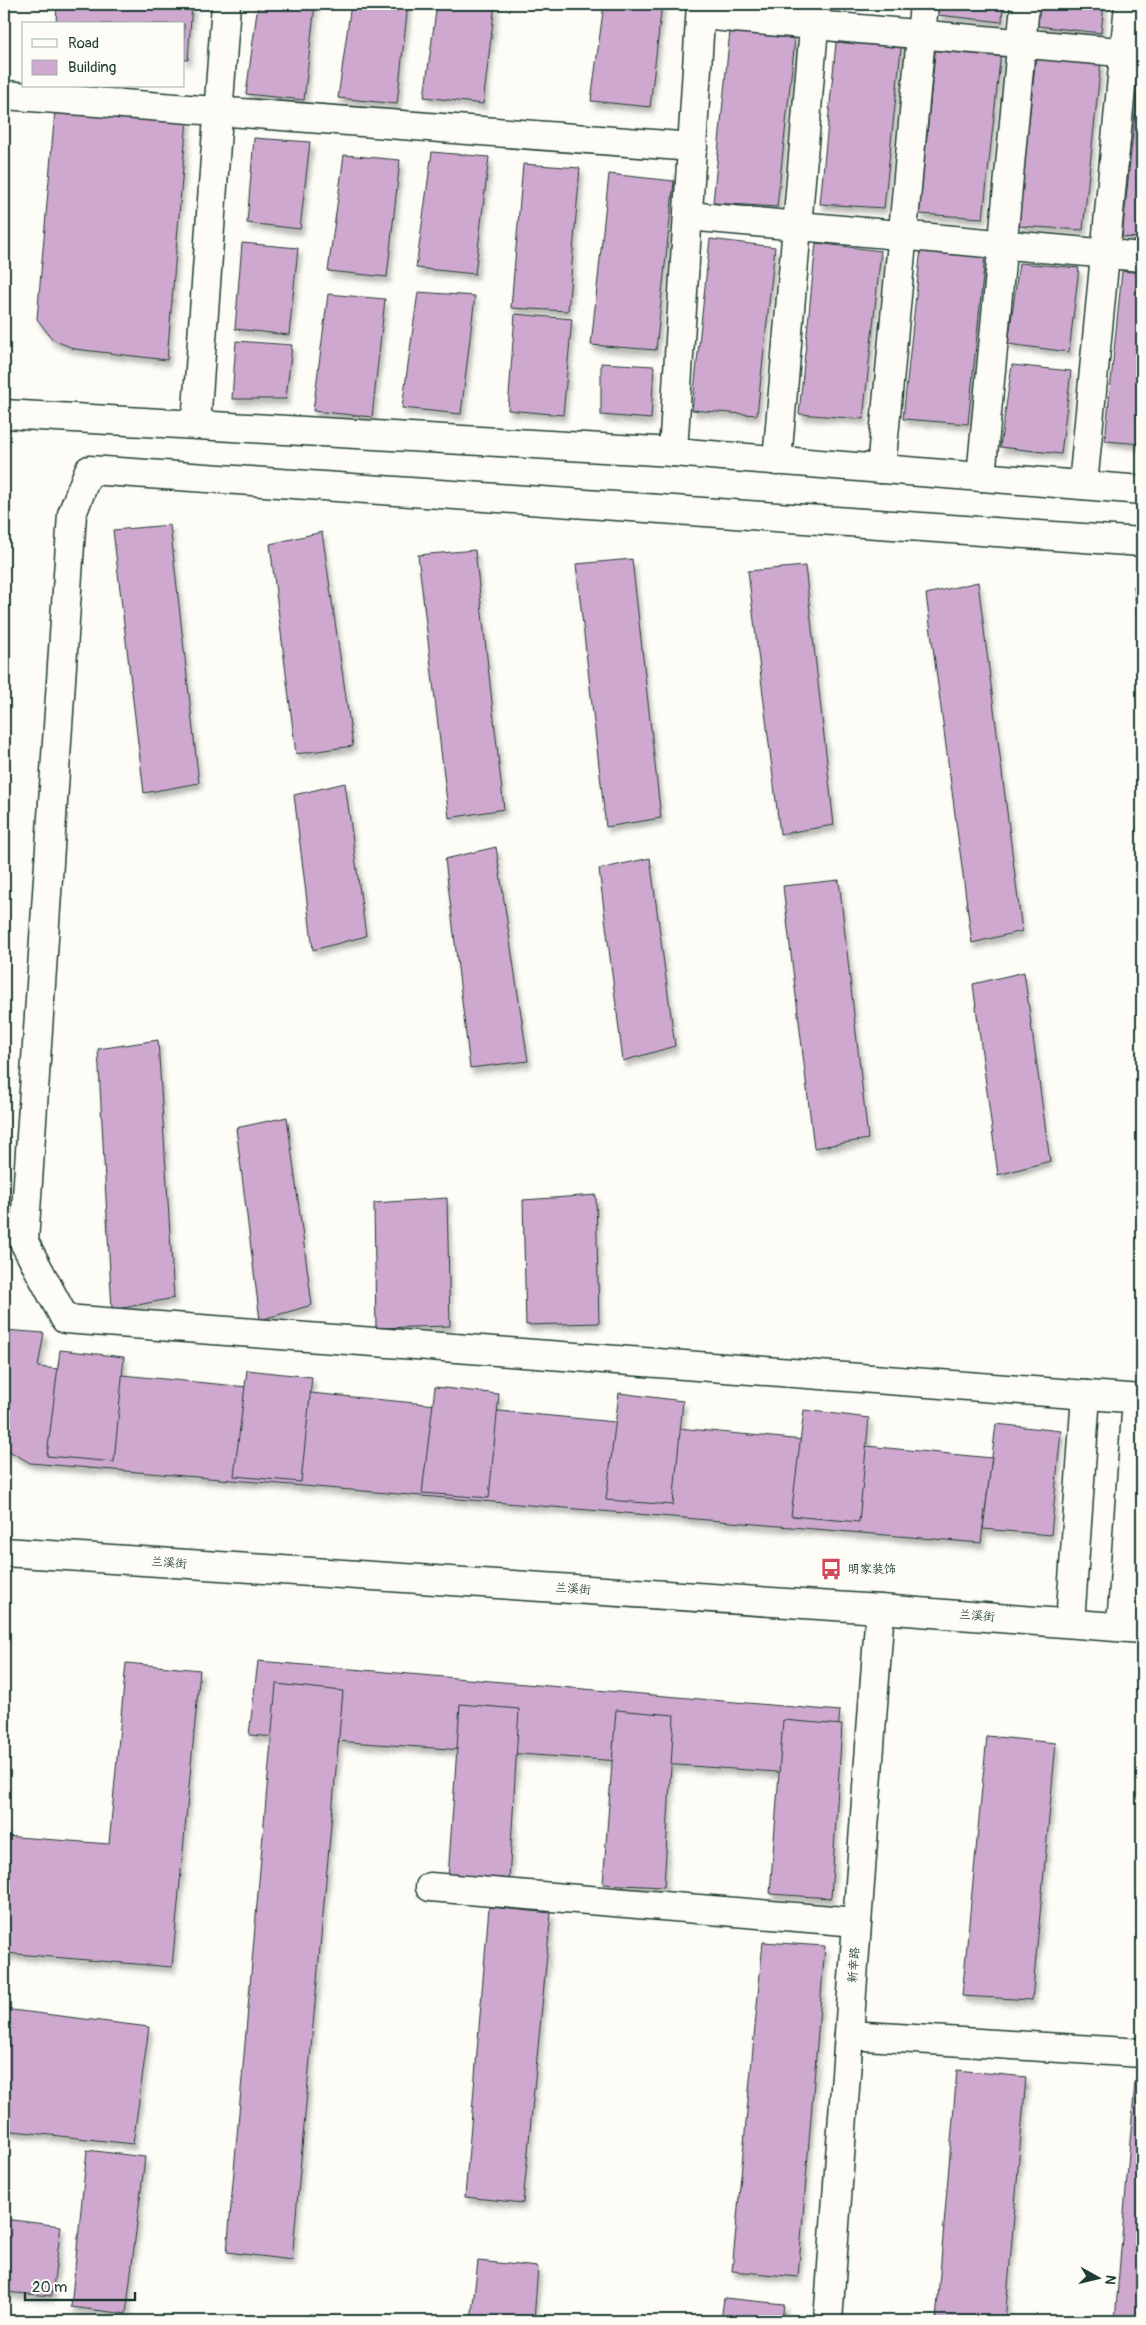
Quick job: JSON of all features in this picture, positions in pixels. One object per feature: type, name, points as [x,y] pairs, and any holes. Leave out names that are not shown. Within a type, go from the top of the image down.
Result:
[{"type":"street","points":[[196,424],[226,4]]},
{"type":"street","points":[[882,469],[924,4]]},
{"type":"street","points":[[981,477],[1025,4]]},
{"type":"street","points":[[1083,485],[1105,254],[1133,54],[1129,4]]},
{"type":"street","points":[[673,452],[701,10],[815,15],[921,35],[1133,54]]},
{"type":"street","points":[[777,460],[815,15]]},
{"type":"street","points":[[4,95],[693,147]]},
{"type":"street","points":[[688,216],[1142,257]]},
{"type":"street","points":[[4,414],[673,452],[1142,490]]},
{"type":"street","points":[[1132,1628],[1140,1399],[65,1319],[24,1242],[72,514],[89,470],[1142,542]]},
{"type":"street","points":[[1070,1623],[1086,1395]]},
{"type":"street","name":"兰溪街","points":[[4,1552],[880,1609],[1132,1628]]},
{"type":"street","name":"新幸路","points":[[828,2321],[880,1609]]},
{"type":"street","points":[[430,1887],[857,1922]]},
{"type":"street","points":[[849,2035],[1142,2053]]},
{"type":"building","points":[[57,4],[192,4],[188,60],[185,60],[185,22],[56,22]]},
{"type":"building","points":[[258,4],[315,4],[304,100],[246,94]]},
{"type":"building","points":[[351,4],[408,4],[397,104],[338,98]]},
{"type":"building","points":[[437,4],[495,4],[483,104],[424,97]]},
{"type":"building","points":[[604,4],[662,4],[650,107],[591,101]]},
{"type":"building","points":[[727,4],[792,4],[791,15]]},
{"type":"building","points":[[939,4],[1003,4],[1002,22],[938,15]]},
{"type":"building","points":[[1039,4],[1104,4],[1101,33],[1037,26]]},
{"type":"building","points":[[730,31],[795,39],[777,207],[713,203]]},
{"type":"building","points":[[837,33],[902,40],[884,208],[820,204]]},
{"type":"building","points":[[936,43],[1001,51],[983,218],[919,214]]},
{"type":"building","points":[[1036,55],[1101,62],[1083,230],[1018,226]]},
{"type":"building","points":[[1140,66],[1142,66],[1142,238],[1122,237]]},
{"type":"building","points":[[55,110],[187,119],[167,360],[75,349],[53,340],[37,319]]},
{"type":"building","points":[[254,138],[310,142],[300,229],[247,223]]},
{"type":"building","points":[[432,152],[489,157],[475,274],[416,268]]},
{"type":"building","points":[[344,155],[400,160],[387,277],[328,271]]},
{"type":"building","points":[[523,164],[580,168],[568,311],[511,308]]},
{"type":"building","points":[[609,174],[674,181],[656,350],[591,345]]},
{"type":"building","points":[[710,239],[775,247],[757,415],[692,410]]},
{"type":"building","points":[[242,243],[298,248],[289,335],[235,329]]},
{"type":"building","points":[[816,243],[881,251],[863,419],[799,414]]},
{"type":"building","points":[[921,248],[985,256],[968,424],[903,419]]},
{"type":"building","points":[[1019,263],[1079,268],[1069,352],[1008,344]]},
{"type":"building","points":[[1122,271],[1142,273],[1142,444],[1105,441]]},
{"type":"building","points":[[418,292],[475,296],[461,414],[402,408]]},
{"type":"building","points":[[328,294],[385,299],[372,417],[313,411]]},
{"type":"building","points":[[515,314],[572,319],[563,415],[508,410]]},
{"type":"building","points":[[236,341],[292,345],[286,399],[232,399]]},
{"type":"building","points":[[601,363],[654,366],[651,419],[601,415]]},
{"type":"building","points":[[1012,365],[1071,371],[1061,454],[1000,447]]},
{"type":"building","points":[[170,525],[199,783],[144,793],[113,530]]},
{"type":"building","points":[[322,532],[353,746],[296,754],[270,544]]},
{"type":"building","points":[[475,550],[504,809],[449,818],[418,555]]},
{"type":"building","points":[[632,559],[661,818],[606,827],[576,564]]},
{"type":"building","points":[[805,566],[834,825],[780,834],[748,571]]},
{"type":"building","points":[[978,582],[1022,931],[972,943],[926,594]]},
{"type":"building","points":[[1142,585],[1142,660],[1134,586]]},
{"type":"building","points":[[345,783],[366,936],[313,950],[294,795]]},
{"type":"building","points":[[496,847],[528,1061],[470,1068],[445,859]]},
{"type":"building","points":[[650,858],[675,1046],[623,1061],[599,869]]},
{"type":"building","points":[[839,880],[868,1139],[814,1148],[783,886]]},
{"type":"building","points":[[1024,972],[1050,1161],[998,1175],[973,984]]},
{"type":"building","points":[[158,1040],[174,1298],[112,1310],[98,1049]]},
{"type":"building","points":[[287,1117],[312,1305],[260,1320],[236,1128]]},
{"type":"building","points":[[596,1195],[599,1323],[526,1325],[523,1200]]},
{"type":"building","points":[[447,1198],[450,1326],[376,1328],[374,1203]]},
{"type":"building","points":[[4,1330],[44,1333],[38,1367],[992,1458],[981,1543],[30,1463],[4,1448]]},
{"type":"building","points":[[60,1350],[124,1357],[114,1462],[47,1456]]},
{"type":"building","points":[[247,1370],[312,1377],[301,1482],[234,1476]]},
{"type":"building","points":[[435,1387],[499,1394],[489,1498],[422,1493]]},
{"type":"building","points":[[619,1393],[683,1401],[673,1505],[606,1500]]},
{"type":"building","points":[[804,1410],[869,1418],[859,1522],[791,1516]]},
{"type":"building","points":[[996,1424],[1061,1431],[1051,1535],[983,1529]]},
{"type":"building","points":[[258,1661],[840,1711],[833,1776],[249,1735]]},
{"type":"building","points":[[126,1663],[200,1670],[172,1967],[4,1953],[4,1836],[109,1844]]},
{"type":"building","points":[[276,1684],[343,1691],[292,2260],[227,2252]]},
{"type":"building","points":[[460,1704],[519,1709],[509,1881],[448,1878]]},
{"type":"building","points":[[616,1710],[674,1715],[664,1887],[603,1884]]},
{"type":"building","points":[[783,1720],[842,1725],[831,1898],[770,1894]]},
{"type":"building","points":[[987,1736],[1056,1743],[1032,2000],[962,1996]]},
{"type":"building","points":[[489,1907],[551,1913],[523,2203],[465,2197]]},
{"type":"building","points":[[763,1942],[825,1946],[798,2277],[732,2271]]},
{"type":"building","points":[[4,2009],[149,2027],[133,2144],[4,2130]]},
{"type":"building","points":[[957,2070],[1026,2077],[1005,2321],[936,2321]]},
{"type":"building","points":[[1135,2082],[1142,2083],[1142,2321],[1115,2321]]},
{"type":"building","points":[[87,2150],[145,2157],[126,2314],[71,2307]]},
{"type":"building","points":[[4,2219],[61,2226],[52,2296],[4,2292]]},
{"type":"building","points":[[478,2261],[538,2267],[534,2321],[471,2321]]},
{"type":"building","points":[[724,2298],[784,2304],[782,2321],[721,2321]]},
{"type":"building","points":[[309,2314],[379,2321],[309,2321]]},
{"type":"place","name":"明家装饰","points":[[831,1569]]}]
